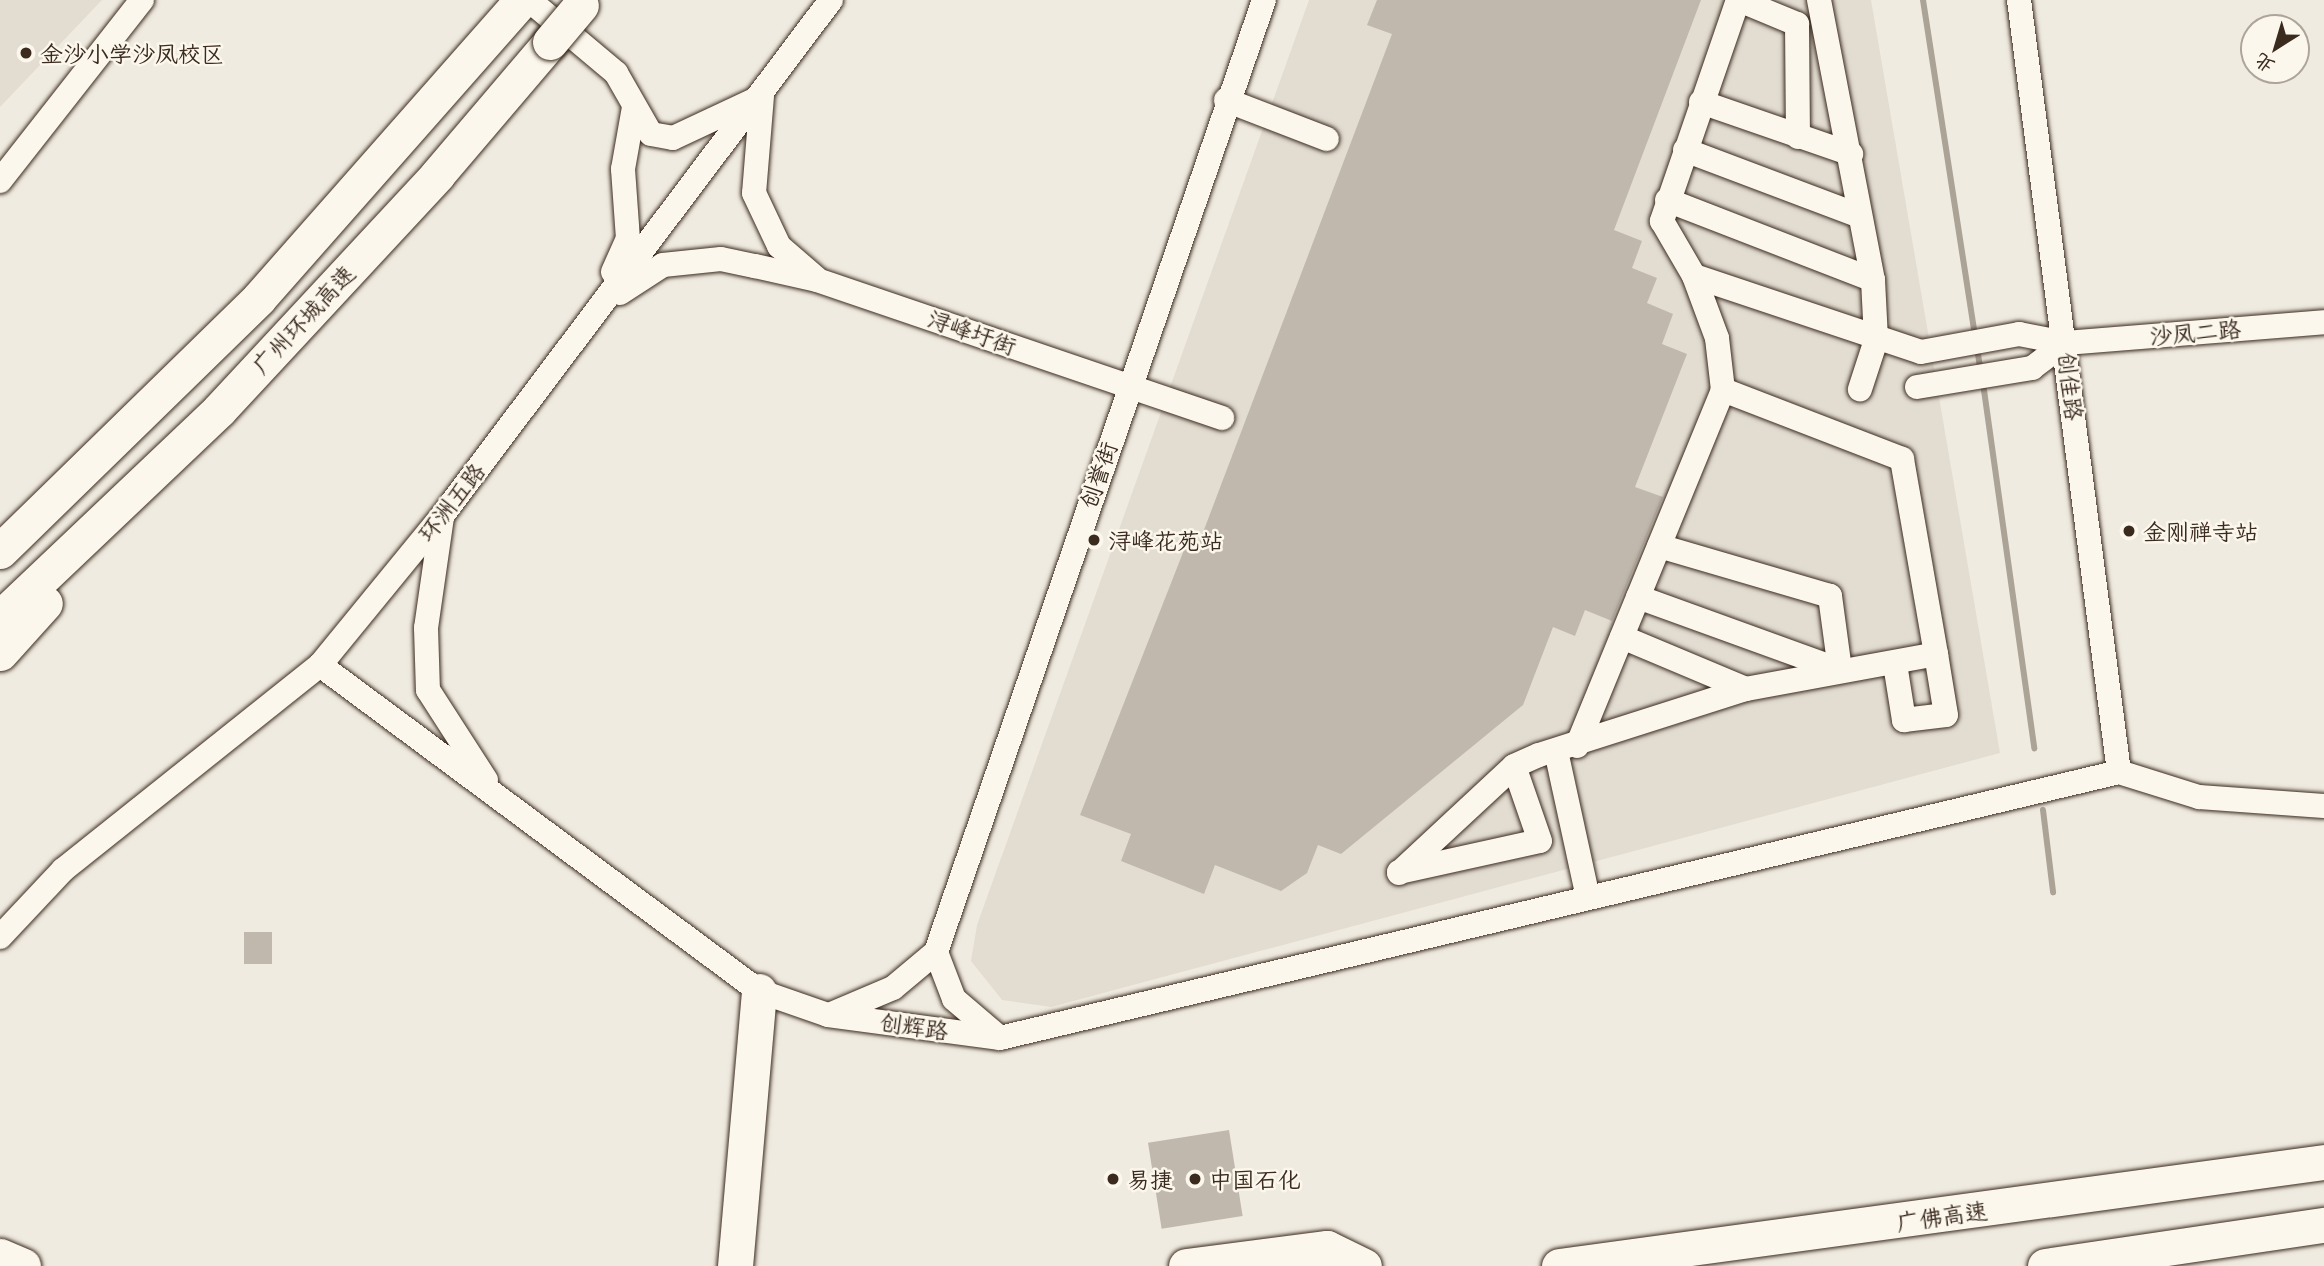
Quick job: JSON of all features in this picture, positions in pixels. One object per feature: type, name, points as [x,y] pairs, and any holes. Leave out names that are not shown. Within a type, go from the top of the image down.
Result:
[{"type":"highway","name":"广州环城高速","points":[[0,618],[219,410],[296,327],[583,2]]},
{"type":"highway","name":"广州环城高速","points":[[0,551],[259,298],[521,4]]},
{"type":"highway","points":[[0,653],[296,327]]},
{"type":"highway","points":[[735,1266],[759,991]]},
{"type":"highway","name":"广佛高速","points":[[1559,1266],[2324,1162]]},
{"type":"highway","points":[[2045,1266],[2324,1225]]},
{"type":"highway","points":[[1186,1266],[1327,1248],[1364,1266]]},
{"type":"highway","points":[[0,1256],[23,1266]]},
{"type":"street","points":[[0,181],[142,0]]},
{"type":"street","name":"环洲五路","points":[[0,937],[62,870],[320,665],[442,516],[592,314],[762,96],[831,0]]},
{"type":"street","name":"创誉街","points":[[936,952],[1226,100],[1264,0]]},
{"type":"street","points":[[1588,898],[1567,748],[1622,637],[1723,390],[1717,338],[1694,276],[1662,221],[1667,200],[1738,0],[1797,24],[1798,137]]},
{"type":"street","points":[[1819,0],[1851,154],[1873,280],[1876,340],[1860,388]]},
{"type":"street","name":"创佳路","points":[[2020,0],[2119,772]]},
{"type":"street","points":[[521,4],[616,73],[651,134],[673,138],[762,96],[754,193],[779,246],[817,279]]},
{"type":"street","points":[[1226,100],[1327,139]]},
{"type":"street","points":[[1701,102],[1851,154]]},
{"type":"street","points":[[592,314],[628,239],[623,169],[634,107]]},
{"type":"street","points":[[1685,150],[1860,216]]},
{"type":"street","points":[[1667,200],[1873,280]]},
{"type":"street","name":"浔峰圩街","points":[[592,314],[663,265],[721,259],[817,279],[1222,418]]},
{"type":"street","name":"沙凤二路","points":[[1694,276],[1876,340],[1921,352],[1938,346],[2019,334],[2065,342],[2324,322]]},
{"type":"street","points":[[1917,387],[2032,369],[2065,342]]},
{"type":"street","points":[[1723,390],[1902,459],[1946,715],[1904,720],[1895,664]]},
{"type":"street","points":[[442,516],[426,628],[428,690],[496,796]]},
{"type":"street","points":[[1659,546],[1830,596],[1840,670]]},
{"type":"street","points":[[1638,597],[1840,670]]},
{"type":"street","points":[[1622,637],[1746,689]]},
{"type":"street","points":[[1514,766],[1539,841],[1399,873],[1514,766],[1746,689],[1840,670],[1895,664],[1936,654]]},
{"type":"street","name":"创辉路","points":[[320,665],[759,991],[828,1015],[1000,1038]]},
{"type":"street","points":[[828,1015],[893,988],[936,952],[954,999],[1000,1038],[2119,772],[2199,797],[2324,806]]},
{"type":"shaded area","name":"金沙小学沙凤校区","points":[[0,0],[102,0],[0,107]]},
{"type":"shaded area","points":[[1309,0],[1871,0],[2000,753],[1051,1007],[1002,1000],[971,961],[977,925]]},
{"type":"building","points":[[1377,0],[1701,0],[1614,230],[1642,241],[1632,268],[1657,278],[1647,303],[1673,314],[1662,344],[1687,354],[1635,487],[1663,497],[1612,621],[1585,610],[1575,636],[1553,627],[1523,705],[1341,854],[1318,845],[1307,873],[1281,891],[1215,865],[1204,894],[1121,861],[1131,834],[1080,815],[1184,550],[1199,543],[1392,34],[1367,25]]},
{"type":"building","points":[[244,932],[272,932],[272,964],[244,964]]},
{"type":"building","name":"中国石化","points":[[1229,1130],[1243,1216],[1162,1229],[1148,1143]]},
{"type":"waterway","points":[[1923,0],[1975,337]]},
{"type":"waterway","points":[[1977,348],[1981,372]]},
{"type":"waterway","points":[[1983,383],[2034,748]]},
{"type":"waterway","points":[[2043,810],[2053,892]]},
{"type":"place","name":"金沙小学沙凤校区","points":[[26,53]]},
{"type":"place","name":"金刚禅寺站","points":[[2129,531]]},
{"type":"place","name":"浔峰花苑站","points":[[1094,540]]},
{"type":"place","name":"易捷","points":[[1113,1179]]},
{"type":"place","name":"中国石化","points":[[1195,1179]]}]
